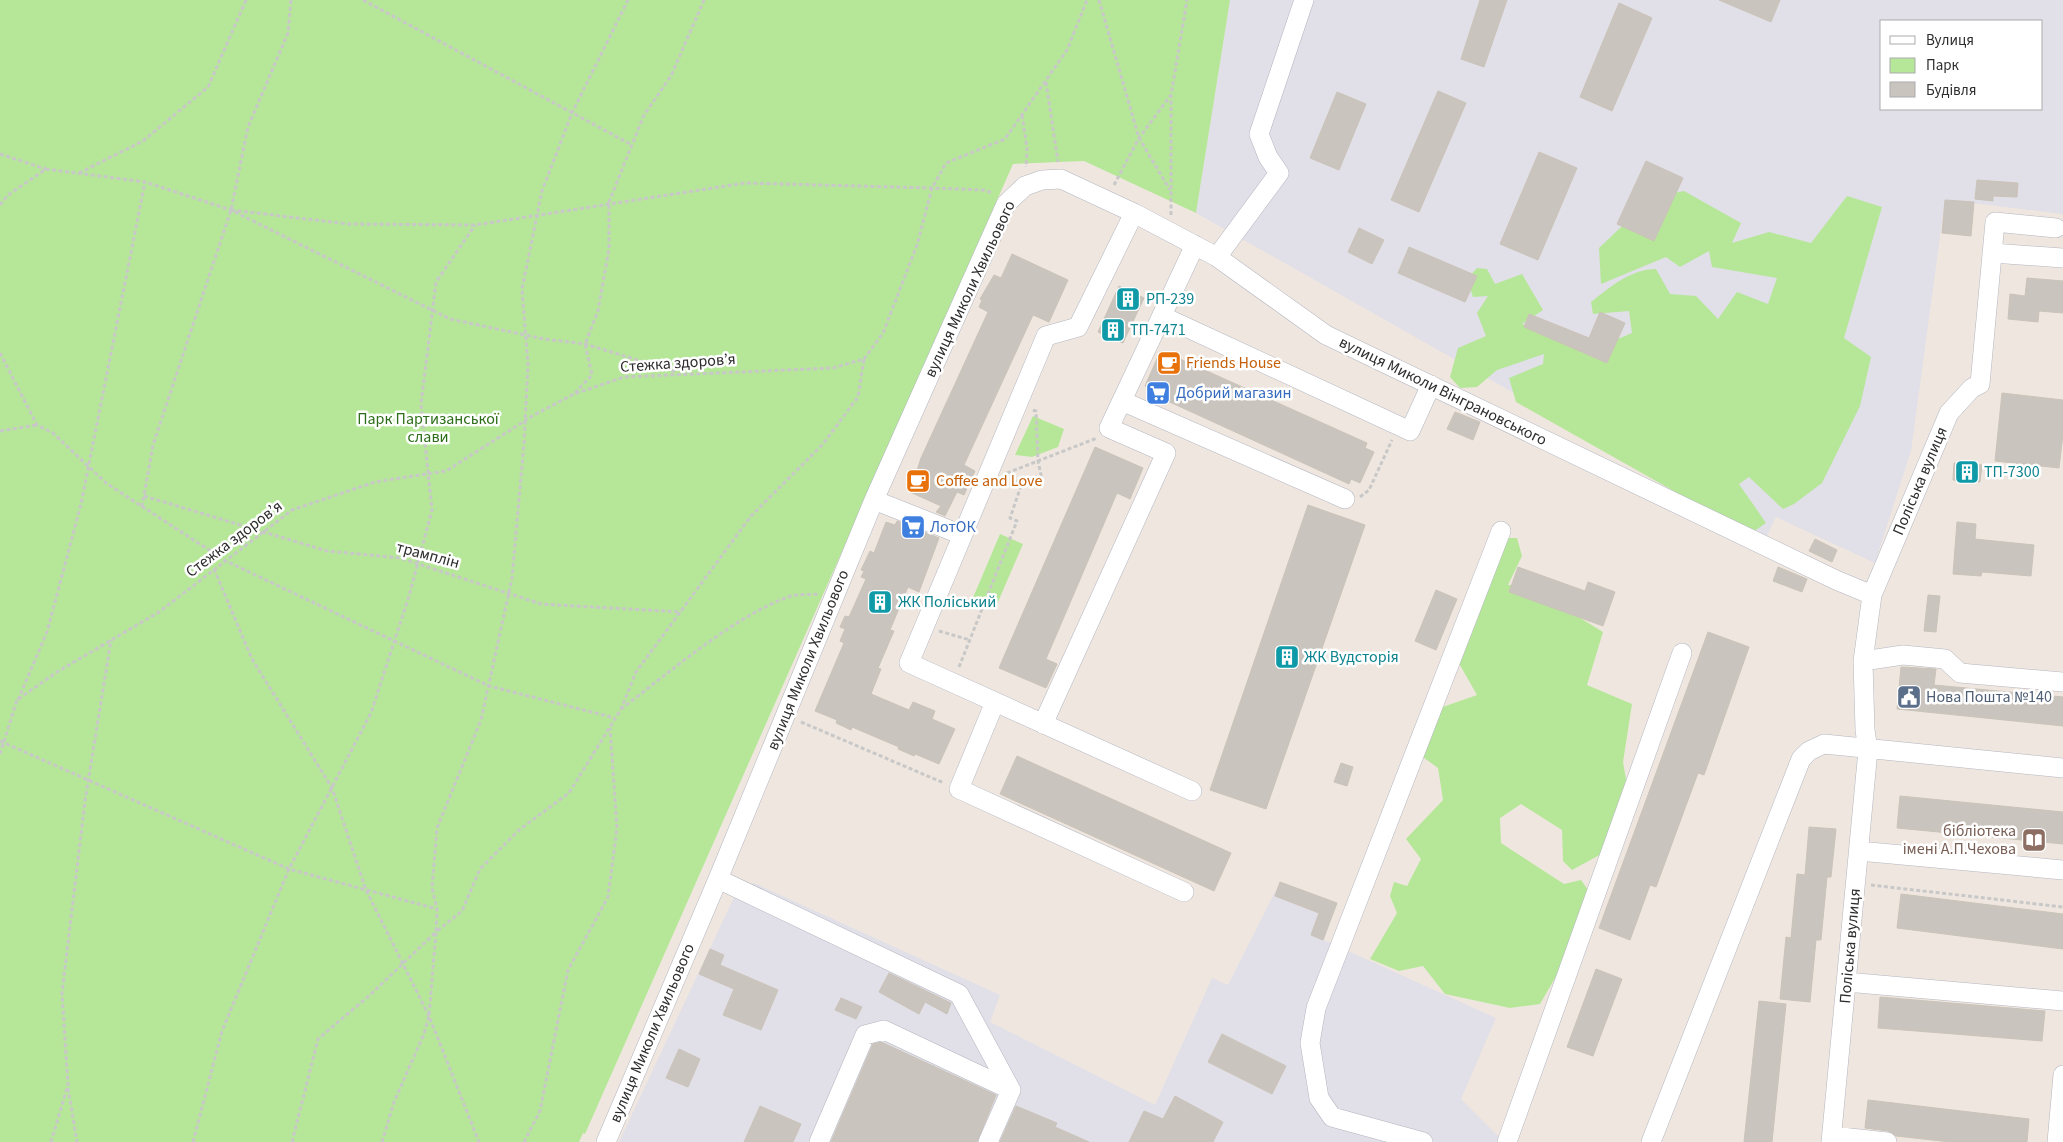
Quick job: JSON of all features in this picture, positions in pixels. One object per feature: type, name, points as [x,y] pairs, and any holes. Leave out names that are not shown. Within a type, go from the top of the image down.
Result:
[{"type":"street","points":[[1217,257],[1279,173],[1268,157],[1260,134],[1304,0]]},
{"type":"street","points":[[1020,190],[1042,180],[1061,179]]},
{"type":"street","name":"вулиця Миколи Вінграновського","points":[[1061,179],[1134,213],[1217,257],[1326,335],[1872,596]]},
{"type":"street","name":"вулиця Миколи Хвильового","points":[[606,1142],[718,879],[874,500],[1002,213],[1020,190]]},
{"type":"street","points":[[1134,213],[1078,327],[1046,336],[909,664],[1192,792]]},
{"type":"street","name":"Поліська вулиця","points":[[1832,1139],[1868,750],[1865,730],[1863,661],[1872,596],[1949,412],[1972,388],[1980,384],[1995,222],[2056,228]]},
{"type":"street","points":[[1043,724],[1166,453],[1109,428],[1194,245]]},
{"type":"street","points":[[1992,253],[2063,258]]},
{"type":"street","points":[[1162,316],[1410,431],[1431,385]]},
{"type":"street","points":[[1122,401],[1345,499]]},
{"type":"street","points":[[874,500],[962,536]]},
{"type":"street","points":[[1423,1142],[1364,1134],[1332,1117],[1319,1098],[1310,1043],[1316,1008],[1502,531]]},
{"type":"street","points":[[1506,1142],[1682,653]]},
{"type":"street","points":[[1863,661],[1903,655],[1945,659],[1960,673],[2063,682]]},
{"type":"street","points":[[995,702],[959,789],[1184,892]]},
{"type":"street","points":[[1651,1142],[1801,759],[1809,750],[1824,744],[1868,750],[2063,768]]},
{"type":"street","points":[[1859,851],[2063,870]]},
{"type":"street","points":[[718,879],[959,994],[1011,1090]]},
{"type":"street","points":[[1846,982],[2063,1001]]},
{"type":"street","points":[[819,1142],[865,1035],[884,1030],[1011,1090]]},
{"type":"street","points":[[2057,1142],[2063,1075]]},
{"type":"street","points":[[988,1142],[1011,1090]]},
{"type":"street","points":[[1832,1139],[1887,1142]]},
{"type":"path","points":[[78,173],[143,140],[208,87],[246,0]]},
{"type":"path","points":[[142,507],[153,445],[231,210],[248,127],[288,33],[291,0]]},
{"type":"path","points":[[363,0],[632,145]]},
{"type":"path","points":[[382,1142],[394,1102],[424,1034],[429,1016],[437,909],[432,888],[437,828],[481,720],[512,578],[528,364],[522,288],[537,214],[542,191],[572,113],[628,0]]},
{"type":"path","points":[[574,394],[592,375],[585,344],[598,312],[608,249],[608,202],[644,115],[671,76],[704,0]]},
{"type":"path","points":[[292,1142],[318,1040],[436,932],[462,911],[480,868],[519,830],[569,793],[621,709],[636,672],[751,516],[823,444],[858,397],[864,359],[883,333],[917,245],[932,188],[946,163],[1005,139],[1067,50],[1087,0]]},
{"type":"path","points":[[1099,0],[1139,138],[1171,192]]},
{"type":"path","points":[[1171,233],[1171,95],[1180,51],[1187,0]]},
{"type":"path","points":[[1046,81],[1061,179]]},
{"type":"path","points":[[1106,200],[1139,138],[1171,95]]},
{"type":"path","points":[[231,210],[348,224],[475,224],[608,202],[745,183],[983,190],[1002,196],[1020,190],[1027,148],[1022,115]]},
{"type":"path","points":[[0,154],[46,169],[145,182],[231,210],[450,319],[526,336],[585,344],[680,373]]},
{"type":"path","points":[[0,205],[8,195],[46,169]]},
{"type":"path","points":[[0,754],[18,700],[47,632],[81,504],[145,182]]},
{"type":"path","points":[[193,1142],[222,1031],[289,870],[371,713],[418,563],[432,510],[421,404],[436,282],[475,224]]},
{"type":"path","points":[[0,352],[37,425]]},
{"type":"path","name":"Стежка здоров’я","points":[[18,700],[57,672],[159,612],[292,510],[375,482],[446,472],[525,420],[574,394],[624,377],[680,373],[833,368],[864,359]]},
{"type":"path","points":[[1018,404],[1036,411],[1038,461],[1041,475],[1022,483],[1002,475],[1038,461],[1116,430]]},
{"type":"path","points":[[0,431],[37,425],[53,433],[106,483],[226,560],[489,686],[615,718]]},
{"type":"path","points":[[1345,499],[1362,497],[1369,490],[1398,426]]},
{"type":"path","points":[[953,684],[1017,521],[1010,518],[1022,483]]},
{"type":"path","name":"трамплін","points":[[144,496],[327,551],[400,558],[491,586],[541,604],[682,612]]},
{"type":"path","points":[[214,569],[252,660],[332,788],[366,890],[429,1016],[479,1142]]},
{"type":"path","points":[[621,709],[682,662],[747,618],[792,596],[836,592]]},
{"type":"path","points":[[924,626],[970,640]]},
{"type":"path","points":[[77,1142],[68,1085],[62,993],[89,780],[111,640]]},
{"type":"path","points":[[786,715],[959,789]]},
{"type":"path","points":[[524,1142],[540,1111],[568,970],[608,896],[617,828],[610,728]]},
{"type":"path","points":[[0,740],[289,870],[437,909]]},
{"type":"path","points":[[1856,883],[2063,907]]},
{"type":"path","points":[[51,1142],[68,1085]]},
{"type":"shaded area","points":[[1230,0],[2063,0],[2063,214],[1945,200],[1911,451],[1875,563],[1776,517],[1767,536],[1196,213]]},
{"type":"shaded area","points":[[1280,882],[1337,903],[1324,940],[1496,1018],[1461,1099],[1504,1142],[619,1142],[735,895],[754,883],[1000,995],[990,1022],[1155,1105],[1212,978],[1228,985]]},
{"type":"green space","name":"Парк Партизанської слави","points":[[0,0],[1230,0],[1196,213],[1084,161],[1013,164],[585,1134],[583,1133],[579,1142],[0,1142]]},
{"type":"green space","points":[[1684,191],[1741,223],[1732,243],[1769,232],[1811,243],[1847,196],[1882,207],[1844,338],[1871,357],[1860,406],[1822,483],[1794,504],[1783,509],[1749,477],[1739,484],[1766,523],[1750,534],[1516,402],[1509,378],[1543,364],[1544,354],[1497,370],[1477,387],[1460,388],[1450,377],[1458,348],[1486,336],[1477,313],[1488,296],[1473,297],[1467,279],[1477,268],[1487,269],[1495,284],[1522,274],[1543,310],[1522,324],[1606,358],[1613,341],[1632,333],[1629,311],[1593,314],[1591,302],[1621,280],[1638,272],[1656,269],[1670,294],[1696,296],[1718,319],[1737,292],[1768,304],[1777,278],[1712,267],[1709,251],[1680,267],[1666,257],[1601,284],[1599,248],[1628,221],[1649,205],[1671,194]]},
{"type":"green space","points":[[1033,416],[1064,429],[1058,447],[1032,457],[1015,455]]},
{"type":"green space","points":[[1000,534],[1023,544],[995,609],[972,600]]},
{"type":"green space","points":[[1501,538],[1517,538],[1522,556],[1508,585],[1527,585],[1603,632],[1587,685],[1632,704],[1623,762],[1631,808],[1607,851],[1572,870],[1563,861],[1562,830],[1521,804],[1500,818],[1501,843],[1564,884],[1581,880],[1598,904],[1540,1004],[1510,1008],[1445,994],[1423,966],[1399,971],[1370,959],[1397,913],[1390,896],[1394,882],[1407,886],[1421,859],[1406,839],[1443,800],[1438,768],[1420,755],[1437,709],[1477,695],[1457,660]]},
{"type":"building","points":[[1480,0],[1507,0],[1484,67],[1461,59]]},
{"type":"building","points":[[1719,0],[1780,0],[1771,22]]},
{"type":"building","points":[[1619,3],[1652,18],[1612,111],[1580,97]]},
{"type":"building","points":[[1438,91],[1466,103],[1419,212],[1391,200]]},
{"type":"building","points":[[1337,92],[1366,104],[1339,170],[1310,158]]},
{"type":"building","points":[[1539,152],[1577,168],[1538,260],[1500,244]]},
{"type":"building","points":[[1646,161],[1683,178],[1654,241],[1617,224]]},
{"type":"building","points":[[1977,180],[2018,183],[2017,197],[1993,196],[1993,201],[1975,199]]},
{"type":"building","points":[[1945,200],[1974,202],[1971,236],[1942,233]]},
{"type":"building","points":[[1359,228],[1384,240],[1372,264],[1348,252]]},
{"type":"building","points":[[1409,247],[1477,276],[1465,302],[1398,273]]},
{"type":"building","points":[[1012,254],[1068,280],[1049,322],[1033,315],[964,465],[975,471],[964,495],[957,492],[945,516],[936,512],[941,506],[910,492],[921,458],[988,312],[979,307],[982,300],[980,299],[994,275],[1001,278]]},
{"type":"building","points":[[2027,278],[2063,281],[2063,313],[2039,311],[2038,322],[2008,319],[2010,294],[2025,296]]},
{"type":"building","points":[[1119,286],[1144,298],[1123,343],[1098,332]]},
{"type":"building","points":[[1600,312],[1625,323],[1607,363],[1524,327],[1529,314],[1589,338]]},
{"type":"building","points":[[1159,354],[1168,357],[1169,354],[1367,443],[1365,448],[1374,452],[1360,483],[1351,479],[1349,484],[1150,393],[1152,390],[1145,386]]},
{"type":"building","points":[[2002,393],[2063,400],[2063,434],[2059,468],[1995,461]]},
{"type":"building","points":[[1455,412],[1480,422],[1473,440],[1447,429]]},
{"type":"building","points":[[1095,447],[1143,468],[1130,499],[1117,493],[1046,659],[1057,664],[1046,688],[999,668]]},
{"type":"building","name":"ТП-7300","points":[[1954,463],[1982,465],[1980,482],[1953,480]]},
{"type":"building","name":"ЖК Вудсторія","points":[[1308,505],[1365,525],[1266,809],[1210,790]]},
{"type":"building","points":[[897,521],[939,538],[919,592],[908,587],[890,630],[894,631],[878,668],[881,669],[871,694],[909,710],[913,702],[935,711],[932,719],[955,729],[939,764],[915,754],[914,756],[898,749],[899,747],[852,727],[851,730],[836,723],[837,720],[815,711],[844,643],[840,641],[845,629],[840,627],[845,616],[849,617],[866,579],[861,577],[864,571],[861,570],[870,551],[874,553],[886,522],[895,525]]},
{"type":"building","points":[[1957,522],[1976,524],[1975,539],[2034,545],[2031,576],[1982,572],[1981,576],[1953,574]]},
{"type":"building","points":[[1815,539],[1837,550],[1832,562],[1809,551]]},
{"type":"building","points":[[1518,567],[1585,591],[1588,582],[1615,592],[1603,626],[1509,592]]},
{"type":"building","points":[[1778,567],[1807,579],[1802,592],[1773,581]]},
{"type":"building","points":[[1436,590],[1457,599],[1436,650],[1415,641]]},
{"type":"building","points":[[1928,595],[1940,596],[1936,632],[1924,631]]},
{"type":"building","points":[[1708,632],[1749,647],[1704,775],[1698,773],[1656,887],[1650,885],[1630,940],[1599,928]]},
{"type":"building","points":[[1901,667],[1936,669],[1934,685],[2063,697],[2063,726],[1897,709]]},
{"type":"building","points":[[1017,756],[1231,853],[1214,891],[1000,794]]},
{"type":"building","points":[[1341,763],[1353,767],[1347,786],[1334,782]]},
{"type":"building","points":[[1900,796],[2063,812],[2063,844],[1897,828]]},
{"type":"building","points":[[1809,827],[1836,829],[1831,877],[1827,877],[1821,940],[1816,940],[1810,1002],[1780,999],[1786,937],[1791,938],[1797,874],[1805,875]]},
{"type":"building","points":[[1280,882],[1337,903],[1323,940],[1311,935],[1319,913],[1275,896]]},
{"type":"building","points":[[1901,894],[2063,914],[2063,949],[1897,928]]},
{"type":"building","points":[[710,949],[724,955],[720,965],[778,990],[761,1030],[723,1015],[734,989],[699,974]]},
{"type":"building","points":[[1596,969],[1622,979],[1593,1056],[1567,1047]]},
{"type":"building","points":[[889,973],[951,1003],[947,1014],[925,1002],[919,1014],[879,992]]},
{"type":"building","points":[[1880,997],[2045,1011],[2042,1041],[1878,1028]]},
{"type":"building","points":[[841,998],[862,1007],[856,1019],[835,1010]]},
{"type":"building","points":[[1759,1001],[1786,1004],[1772,1142],[1744,1142]]},
{"type":"building","points":[[1222,1034],[1286,1066],[1272,1094],[1208,1062]]},
{"type":"building","points":[[881,1042],[996,1095],[977,1142],[831,1142],[873,1044]]},
{"type":"building","points":[[679,1049],[700,1059],[688,1087],[666,1078]]},
{"type":"building","points":[[1175,1096],[1223,1122],[1213,1142],[1129,1142],[1144,1111],[1163,1119]]},
{"type":"building","points":[[1868,1100],[2029,1119],[2027,1142],[1950,1142],[1896,1136],[1888,1131],[1865,1128]]},
{"type":"building","points":[[760,1106],[801,1124],[793,1142],[744,1142]]},
{"type":"building","points":[[1016,1106],[1057,1123],[1055,1127],[1089,1142],[1000,1142]]},
{"type":"place","name":"РП-239","points":[[1128,299]]},
{"type":"place","name":"ТП-7471","points":[[1113,330]]},
{"type":"place","name":"Friends House","points":[[1169,363]]},
{"type":"place","name":"Добрий магазин","points":[[1158,393]]},
{"type":"place","name":"ТП-7300","points":[[1967,472]]},
{"type":"place","name":"Coffee and Love","points":[[918,481]]},
{"type":"place","name":"ЛотОК","points":[[913,527]]},
{"type":"place","name":"ЖК Поліський","points":[[880,602]]},
{"type":"place","name":"ЖК Вудсторія","points":[[1287,657]]},
{"type":"place","name":"Нова Пошта №140","points":[[1909,697]]},
{"type":"place","name":"бібліотека імені А.П.Чехова","points":[[2034,840]]}]
